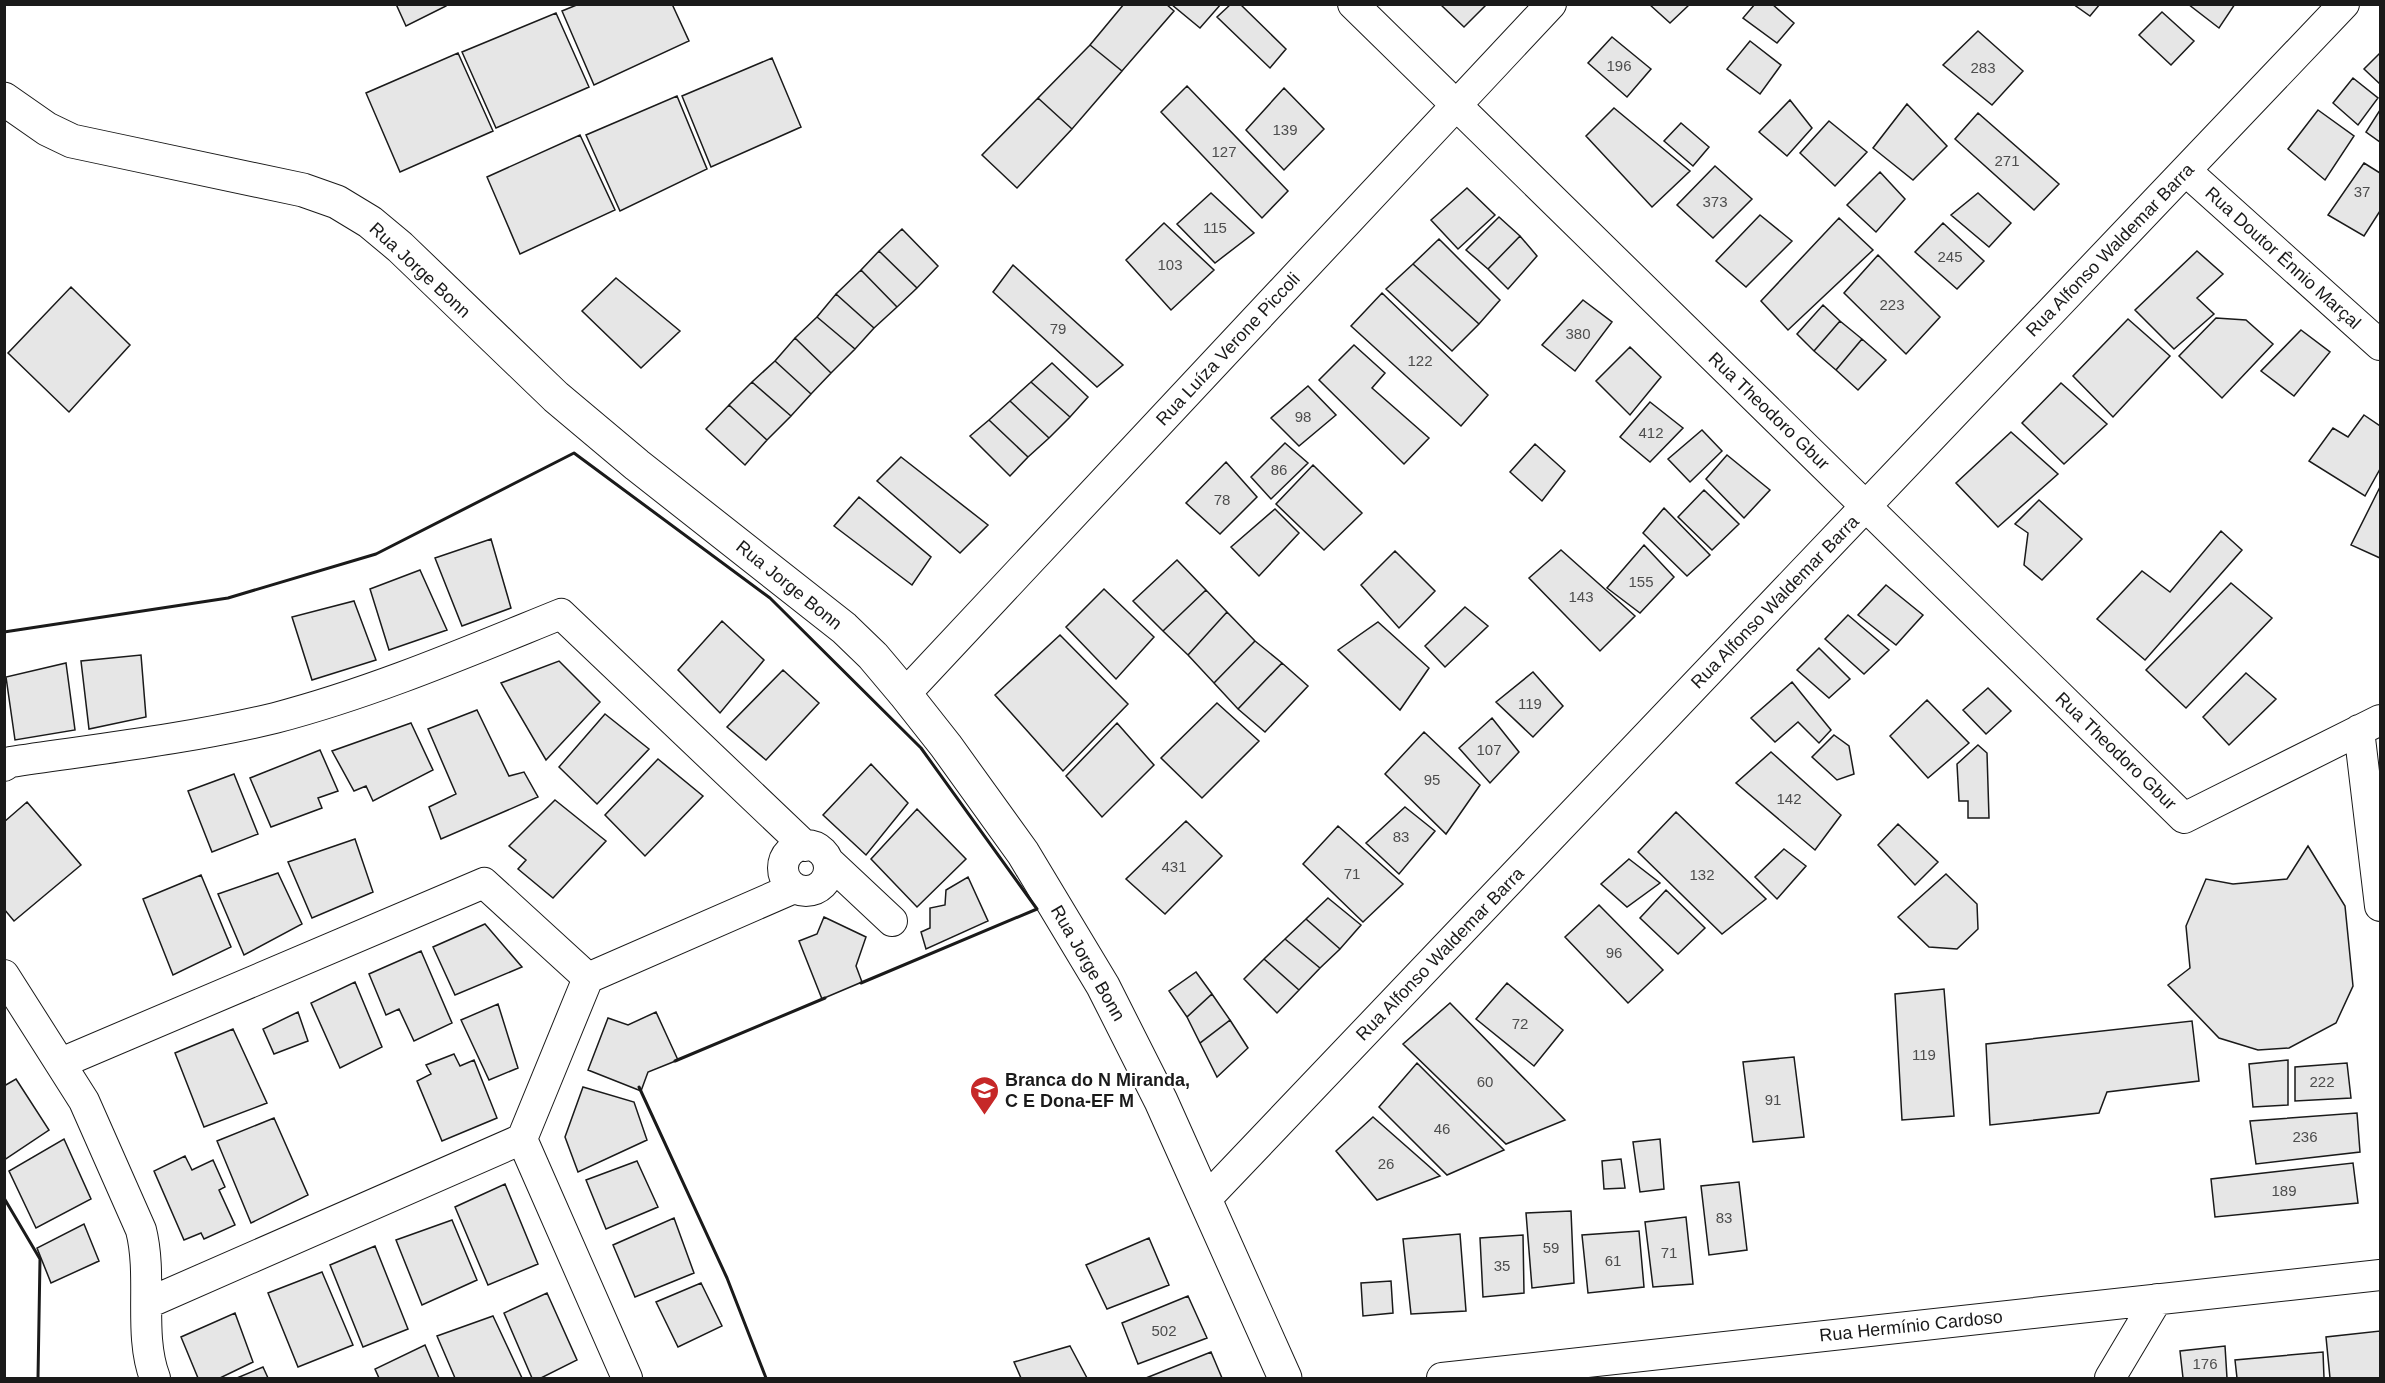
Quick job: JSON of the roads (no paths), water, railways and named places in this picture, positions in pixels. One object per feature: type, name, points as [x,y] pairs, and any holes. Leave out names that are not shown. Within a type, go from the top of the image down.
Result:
[{"type":"street","name":"Rua Theodoro Gbur","points":[[1353,4],[2184,818],[2370,725]]},
{"type":"street","name":"Rua Luíza Verone Piccoli","points":[[905,693],[1551,4]]},
{"type":"street","name":"Rua Alfonso Waldemar Barra","points":[[1206,1199],[2344,4]]},
{"type":"street","name":"Rua Jorge Bonn","points":[[4,99],[47,129],[72,141],[303,189],[337,202],[370,222],[400,247],[556,397],[637,465],[844,628],[873,656],[946,746],[1010,835],[1065,921],[1133,1043],[1206,1199],[1285,1378]]},
{"type":"street","name":"Rua Doutor Ênnio Marçal","points":[[2186,171],[2380,345]]},
{"type":"street","points":[[4,766],[10,762],[179,736],[275,717],[408,677],[561,614],[816,853],[892,921]]},
{"type":"street","points":[[2370,725],[2380,906]]},
{"type":"street","points":[[148,1303],[522,1139],[588,978],[795,888],[785,878],[784,863],[791,851],[816,853]]},
{"type":"street","points":[[61,1063],[484,883],[588,978]]},
{"type":"street","points":[[4,975],[61,1063],[99,1131],[141,1230],[146,1247],[150,1350],[155,1378]]},
{"type":"street","points":[[522,1139],[618,1376]]},
{"type":"street","name":"Rua Hermínio Cardoso","points":[[1442,1378],[2380,1275]]},
{"type":"street","points":[[2110,1378],[2157,1299]]},
{"type":"place","name":"Branca do N Miranda, C E Dona-EF M","points":[[984,1116]]}]
